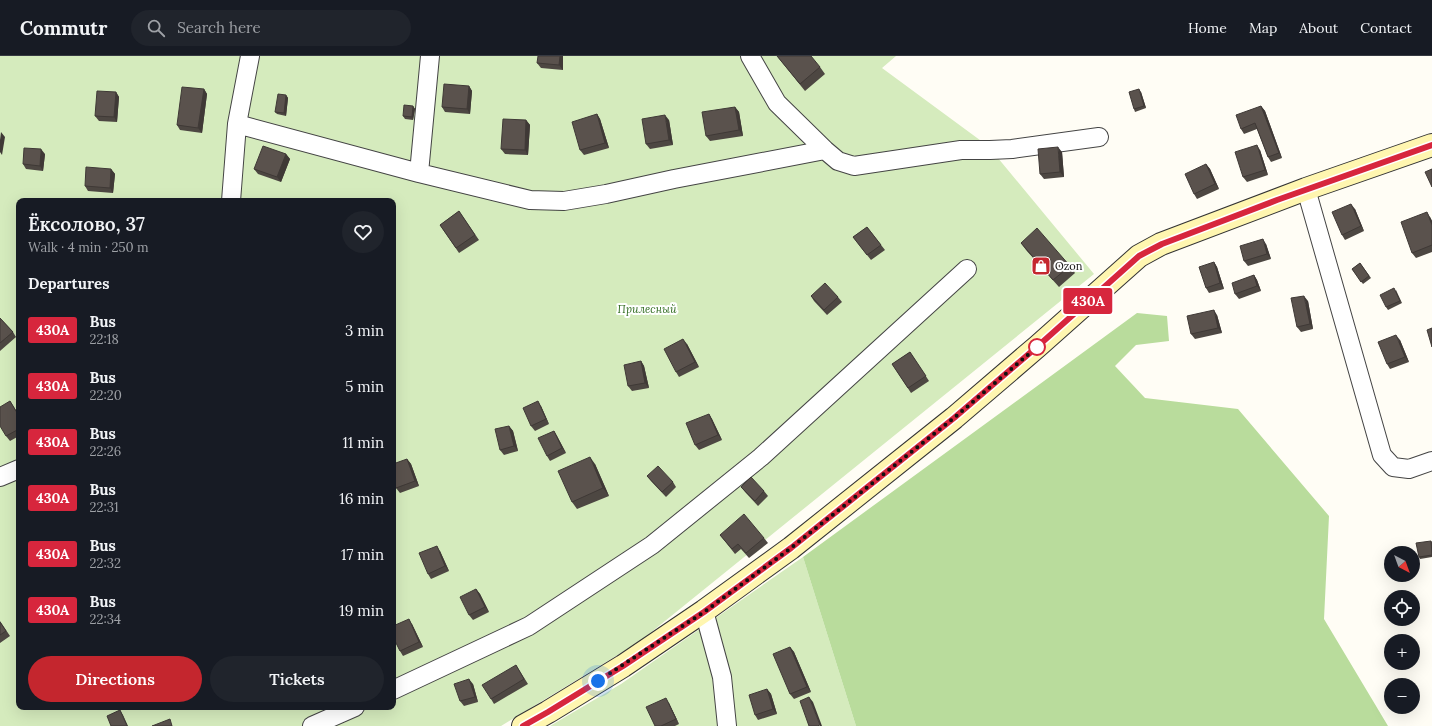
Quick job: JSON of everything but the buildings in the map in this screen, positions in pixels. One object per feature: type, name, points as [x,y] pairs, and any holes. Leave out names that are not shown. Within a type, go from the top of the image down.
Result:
[{"type":"street","points":[[231,198],[237,124],[250,56]]},
{"type":"street","points":[[419,173],[430,56]]},
{"type":"street","points":[[750,56],[777,103],[838,161],[854,166],[961,150],[1012,149],[1099,137]]},
{"type":"street","points":[[237,124],[419,173],[530,200],[564,201],[606,194],[674,179],[825,150]]},
{"type":"street","points":[[523,726],[623,666],[704,612],[791,548],[954,418],[1139,256],[1162,244],[1306,189],[1432,145]]},
{"type":"street","points":[[1306,189],[1382,455],[1393,467],[1409,468],[1432,462]]},
{"type":"street","points":[[396,689],[529,626],[652,544],[761,457],[967,269]]},
{"type":"street","points":[[0,477],[16,470]]},
{"type":"street","points":[[704,612],[722,676],[727,726]]},
{"type":"street","points":[[312,726],[348,710]]},
{"type":"green space","name":"Прилесный","points":[[0,56],[896,56],[882,68],[988,146],[1094,274],[639,642],[501,726],[0,726]]},
{"type":"green space","points":[[1137,313],[1167,316],[1169,341],[1136,345],[1115,366],[1145,398],[1238,409],[1329,516],[1324,619],[1388,726],[856,726],[803,557]]},
{"type":"green space","points":[[803,557],[856,726],[550,726],[621,684]]},
{"type":"bus line","name":"430А","points":[[523,726],[623,666],[704,612],[791,548],[954,418],[1139,256],[1162,244],[1306,189],[1432,145]]},
{"type":"place","name":"Ozon","points":[[1041,266]]},
{"type":"route","points":[[598,681],[704,612],[791,548],[954,418],[1038,346],[1037,347]]}]
